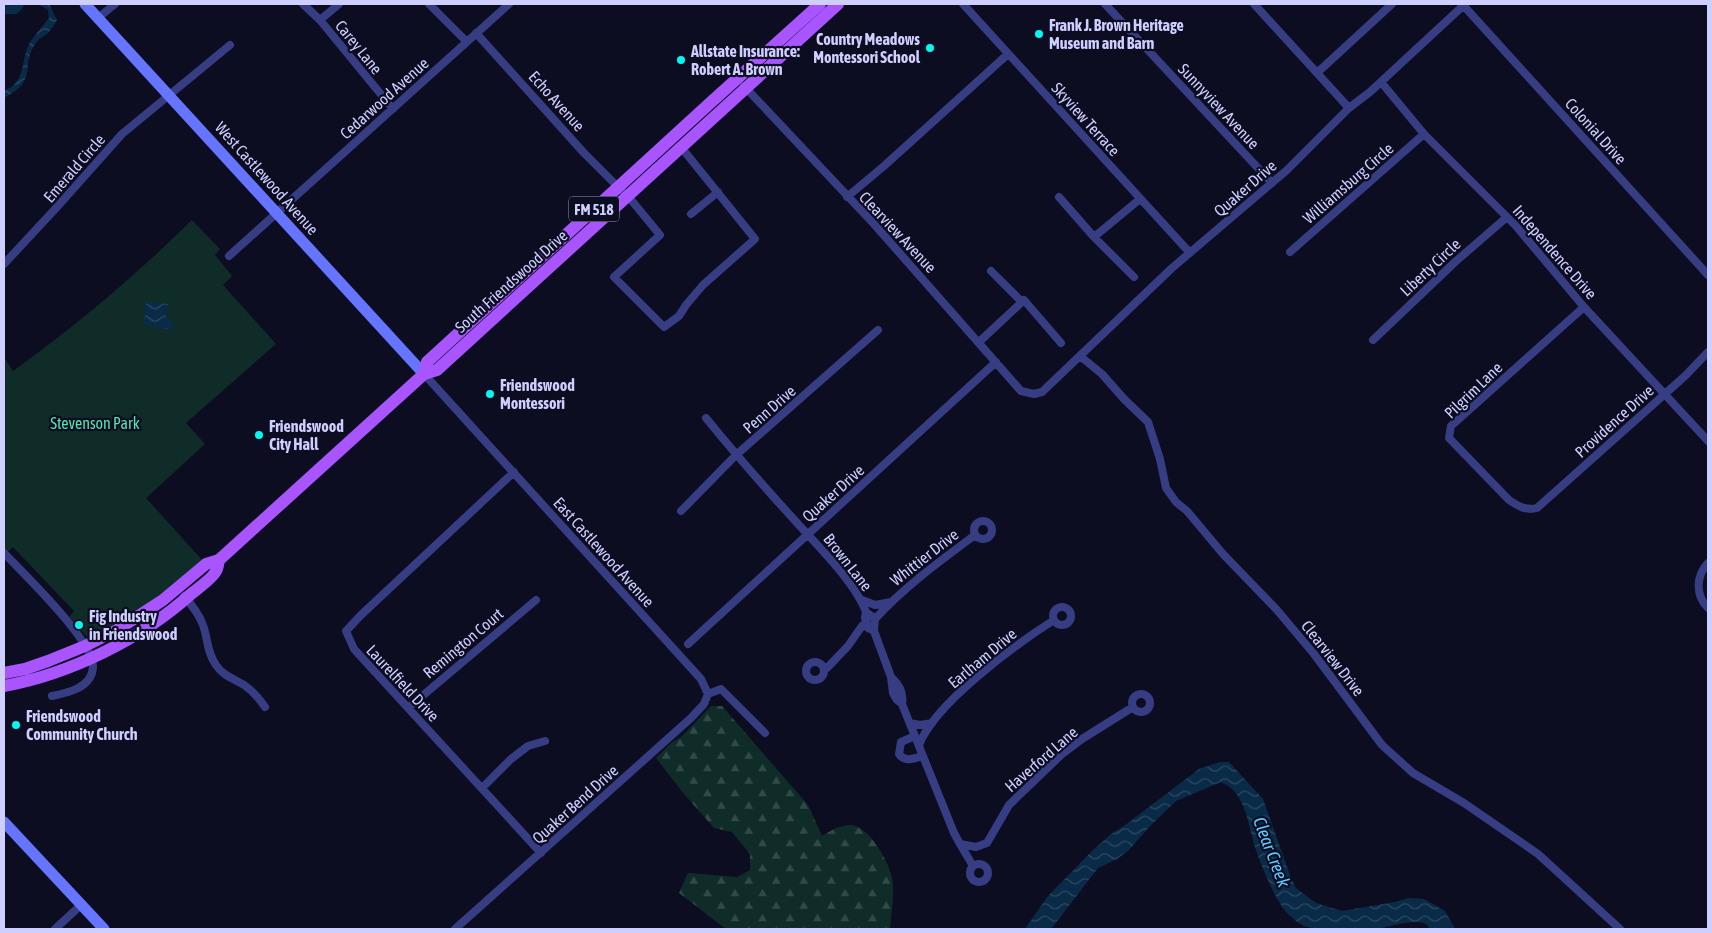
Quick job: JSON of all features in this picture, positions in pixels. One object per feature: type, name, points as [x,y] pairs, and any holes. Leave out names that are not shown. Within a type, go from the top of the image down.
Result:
[{"type":"main road","name":"South Friendswood Drive","points":[[4,673],[88,652],[178,588],[206,564],[219,560],[424,374],[437,370],[681,147],[742,84],[822,7],[838,4]]},
{"type":"main road","name":"South Friendswood Drive","points":[[424,374],[427,362],[617,187],[742,84]]},
{"type":"main road","name":"South Friendswood Drive","points":[[4,686],[46,674],[88,652],[142,631],[186,599],[216,573],[219,560]]},
{"type":"street","name":"West Castlewood Avenue","points":[[85,4],[424,374]]},
{"type":"street","points":[[98,18],[114,4]]},
{"type":"street","name":"Carey Lane","points":[[303,4],[320,20],[393,109]]},
{"type":"street","points":[[320,20],[339,4]]},
{"type":"street","points":[[429,4],[467,42]]},
{"type":"street","name":"Cedarwood Avenue","points":[[229,256],[509,4]]},
{"type":"street","name":"Skyview Terrace","points":[[963,4],[1190,253]]},
{"type":"street","name":"Sunnyview Avenue","points":[[1105,4],[1272,183]]},
{"type":"street","points":[[1318,72],[1392,4]]},
{"type":"street","name":"Quaker Drive","points":[[1041,392],[1172,268],[1272,183],[1350,108],[1381,82],[1464,4]]},
{"type":"street","name":"Colonial Drive","points":[[1464,4],[1708,275]]},
{"type":"street","points":[[1260,6],[1350,108]]},
{"type":"street","name":"Echo Avenue","points":[[476,33],[627,196],[660,235],[614,277],[664,327],[680,316],[686,305],[704,285],[755,239],[718,192]]},
{"type":"street","name":"Emerald Circle","points":[[4,264],[57,208],[122,134],[230,45]]},
{"type":"street","points":[[847,197],[1008,54]]},
{"type":"street","name":"Independence Drive","points":[[1381,82],[1424,134],[1507,216],[1584,307],[1708,441]]},
{"type":"street","name":"Clearview Avenue","points":[[742,84],[874,224],[1021,391],[1034,394],[1041,392]]},
{"type":"street","name":"Williamsburg Circle","points":[[1290,252],[1424,134]]},
{"type":"street","points":[[681,147],[718,192],[691,214]]},
{"type":"street","points":[[1059,197],[1094,237],[1134,277]]},
{"type":"street","points":[[1094,237],[1140,199]]},
{"type":"street","name":"Liberty Circle","points":[[1373,340],[1455,262],[1507,216]]},
{"type":"street","points":[[991,271],[1022,302],[1024,300],[1061,343]]},
{"type":"street","points":[[979,342],[1022,302]]},
{"type":"street","name":"Pilgrim Lane","points":[[1536,508],[1520,507],[1509,500],[1449,438],[1451,426],[1584,307]]},
{"type":"street","name":"Penn Drive","points":[[680,511],[736,455],[878,330]]},
{"type":"street","name":"Providence Drive","points":[[1536,508],[1665,394],[1708,352]]},
{"type":"street","name":"Clearview Drive","points":[[1080,356],[1102,374],[1148,422],[1166,488],[1176,502],[1187,511],[1223,554],[1277,610],[1314,654],[1382,745],[1413,773],[1464,803],[1538,854],[1620,929]]},
{"type":"street","name":"Quaker Drive","points":[[688,644],[996,362]]},
{"type":"street","name":"East Castlewood Avenue","points":[[424,374],[701,679],[708,694]]},
{"type":"street","name":"Brown Lane","points":[[706,418],[736,455],[808,534],[862,600],[866,612],[866,623]]},
{"type":"street","name":"Laurelfield Drive","points":[[514,472],[346,631],[354,649],[541,853]]},
{"type":"street","name":"Whittier Drive","points":[[875,619],[891,602],[936,564],[975,535]]},
{"type":"street","points":[[4,553],[75,630],[93,665],[91,674],[80,687],[73,691],[52,696]]},
{"type":"street","points":[[1708,563],[1699,576],[1698,589],[1708,608]]},
{"type":"street","points":[[178,588],[197,612],[203,624],[210,656],[217,667],[230,678],[245,685],[259,698],[265,707]]},
{"type":"street","name":"Remington Court","points":[[408,708],[536,600]]},
{"type":"street","name":"Whittier Drive","points":[[862,600],[875,604],[891,602]]},
{"type":"street","name":"Brown Lane","points":[[866,612],[875,619]]},
{"type":"street","points":[[875,619],[874,631],[891,677],[893,693],[902,704],[954,833],[960,844],[976,865],[982,846],[971,847],[960,844]]},
{"type":"street","name":"Earlham Drive","points":[[919,745],[924,733],[954,699],[992,665],[1028,637],[1054,620]]},
{"type":"street","points":[[824,669],[848,646],[862,626],[866,623],[868,628],[874,631]]},
{"type":"street","points":[[708,694],[721,689],[765,733]]},
{"type":"street","name":"Quaker Bend Drive","points":[[455,929],[692,718],[704,704],[708,694]]},
{"type":"street","name":"Haverford Lane","points":[[982,846],[987,843],[1009,805],[1062,754],[1133,707]]},
{"type":"street","points":[[910,723],[920,725],[932,723]]},
{"type":"street","points":[[915,736],[901,742],[899,754],[902,758],[906,759],[923,756]]},
{"type":"street","points":[[482,788],[511,759],[528,746],[545,742]]},
{"type":"street","points":[[5,826],[104,929]]},
{"type":"street","points":[[55,929],[81,905]]},
{"type":"green space","name":"Stevenson Park","points":[[192,220],[220,249],[215,255],[232,276],[223,285],[276,344],[186,423],[205,444],[146,498],[203,561],[148,606],[115,627],[100,634],[87,637],[69,617],[74,611],[13,547],[4,555],[4,357],[13,371],[106,299]]},
{"type":"green space","points":[[711,706],[722,706],[808,805],[822,836],[839,827],[851,825],[865,831],[871,838],[887,863],[892,878],[893,896],[890,929],[726,929],[679,893],[688,873],[737,877],[750,870],[750,854],[732,832],[714,828],[656,758],[671,743],[681,737]]},
{"type":"water","points":[[39,4],[49,4],[57,20],[51,30],[37,42],[31,51],[27,72],[22,85],[4,98],[4,91],[11,87],[20,77],[29,44],[49,18],[48,10]]},
{"type":"water","points":[[146,301],[168,304],[166,317],[174,323],[173,330],[144,325]]},
{"type":"water","name":"Clear Creek","points":[[1220,762],[1229,762],[1263,799],[1296,888],[1316,903],[1342,911],[1409,898],[1424,899],[1445,911],[1455,929],[1431,929],[1421,922],[1377,929],[1351,930],[1310,928],[1300,924],[1284,910],[1269,883],[1257,854],[1241,801],[1236,793],[1221,782],[1176,801],[1129,850],[1117,859],[1098,868],[1051,929],[1025,929],[1048,896],[1111,834],[1199,769]]},
{"type":"waterway","points":[[4,8],[15,8],[18,4]]},
{"type":"place","name":"Frank J. Brown Heritage Museum and Barn","points":[[1039,34]]},
{"type":"place","name":"Country Meadows Montessori School","points":[[930,48]]},
{"type":"place","name":"Allstate Insurance: Robert A. Brown","points":[[681,60]]},
{"type":"place","name":"Friendswood Montessori","points":[[490,394]]},
{"type":"place","name":"Friendswood City Hall","points":[[259,435]]},
{"type":"place","name":"Fig Industry in Friendswood","points":[[79,625]]},
{"type":"place","name":"Friendswood Community Church","points":[[16,725]]}]
